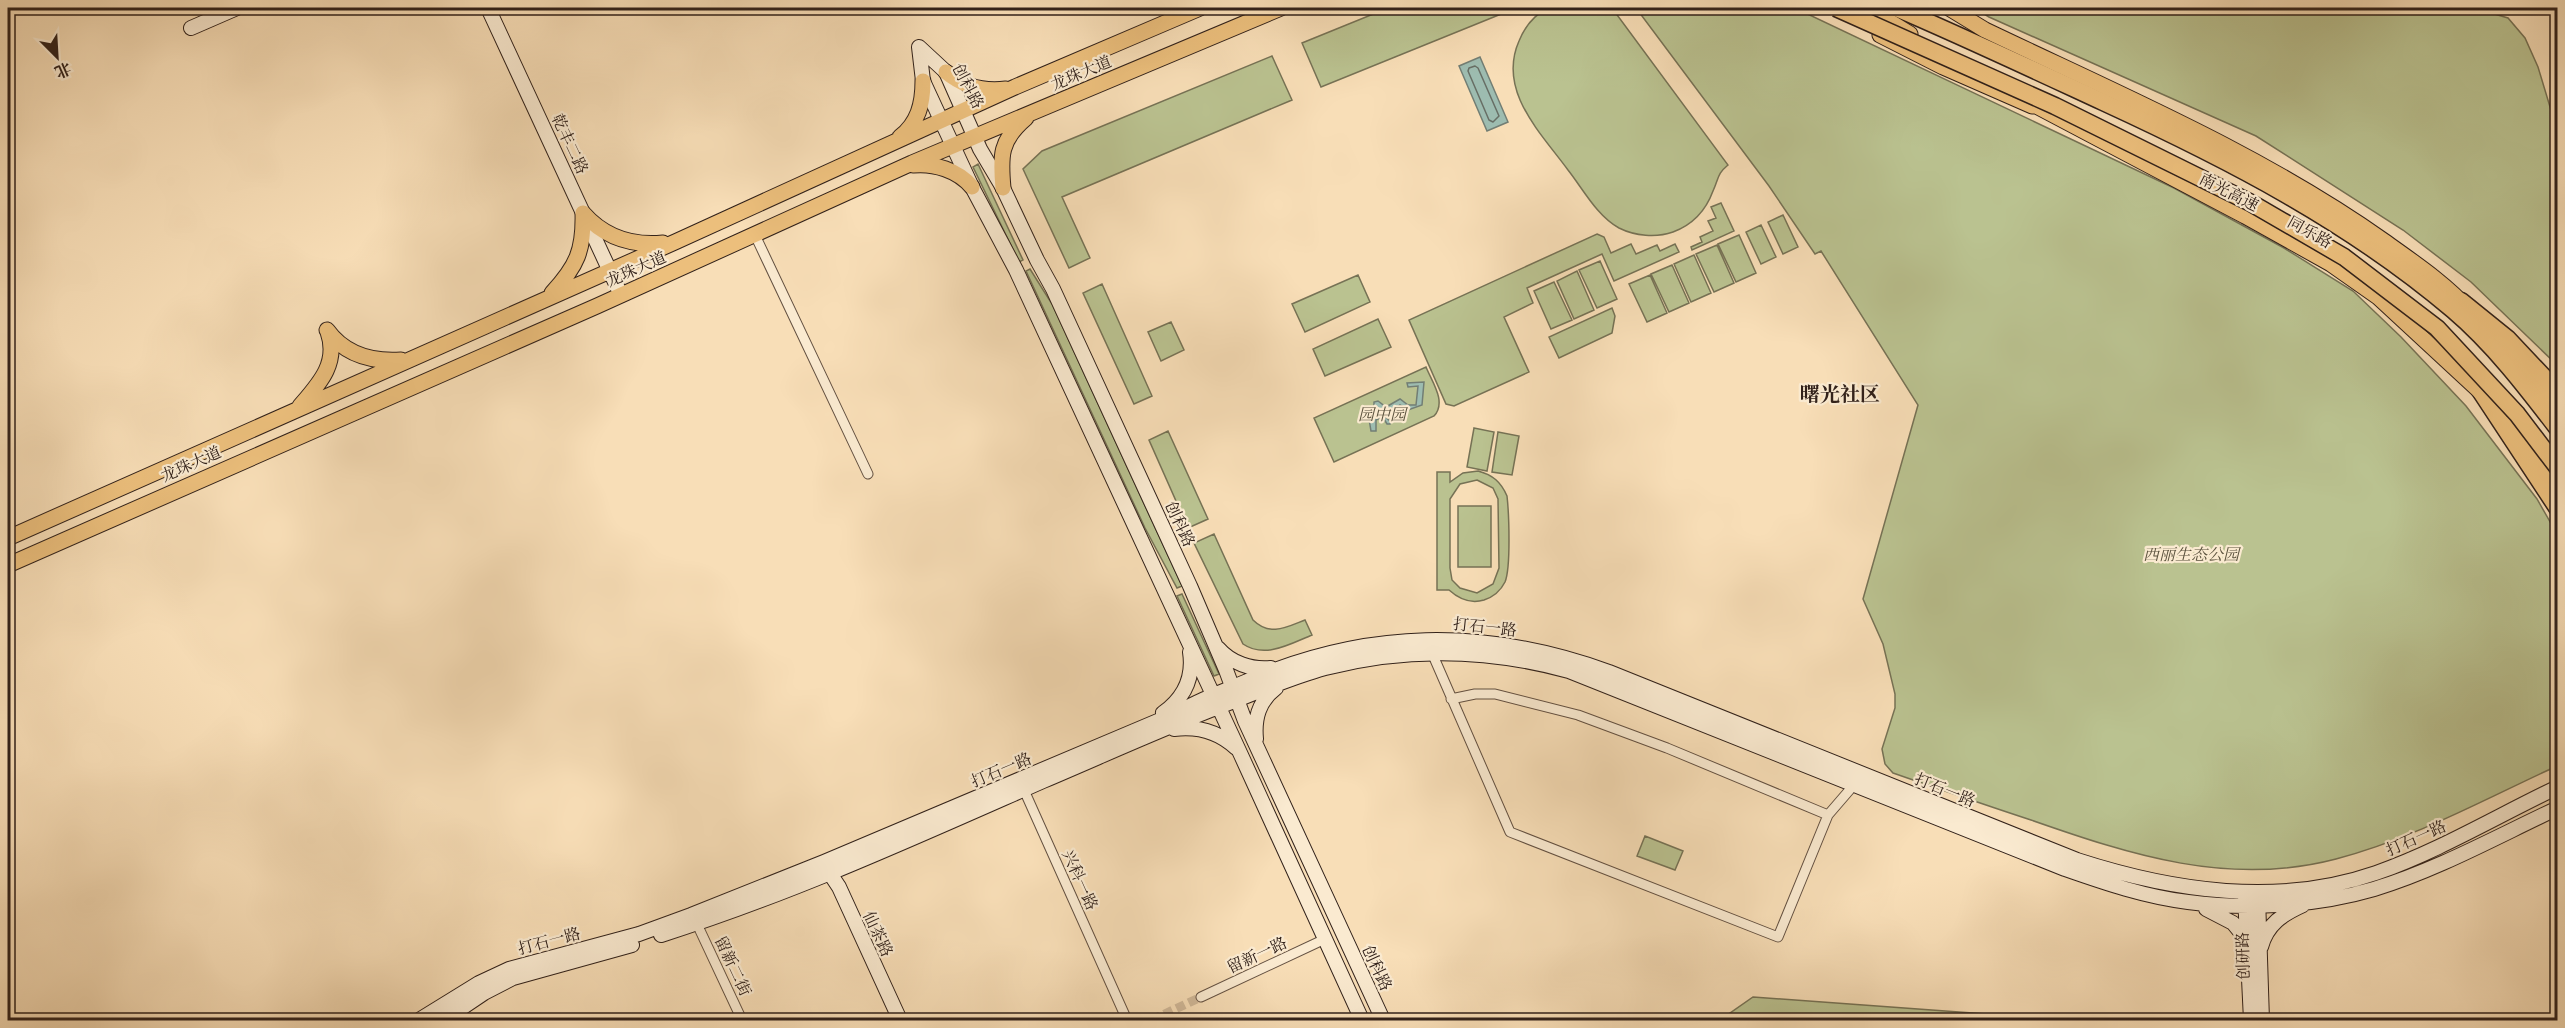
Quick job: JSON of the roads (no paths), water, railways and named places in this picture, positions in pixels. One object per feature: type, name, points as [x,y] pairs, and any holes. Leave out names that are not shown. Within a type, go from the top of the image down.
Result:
[{"type":"highway","name":"南光高速","points":[[1836,8],[2055,106],[2251,203],[2344,256],[2437,328],[2517,414],[2558,468]]},
{"type":"highway","name":"南光高速","points":[[1896,8],[2174,135],[2262,180],[2355,235],[2454,311],[2495,352],[2558,429]]},
{"type":"highway","points":[[2461,301],[2508,339],[2558,392]]},
{"type":"highway","points":[[2479,389],[2558,509]]},
{"type":"main road","points":[[191,28],[237,8]]},
{"type":"main road","name":"乾丰二路","points":[[488,8],[621,295]]},
{"type":"main road","name":"龙珠大道","points":[[8,538],[675,242],[1015,87],[1200,8]]},
{"type":"main road","name":"龙珠大道","points":[[8,566],[621,295],[904,167],[1281,8]]},
{"type":"main road","points":[[1836,8],[1897,44],[2054,116]]},
{"type":"main road","name":"同乐路","points":[[1867,8],[2054,116],[2245,216],[2331,264],[2378,297],[2479,389],[2558,485]]},
{"type":"main road","name":"同乐路","points":[[1949,8],[1985,30],[2267,167],[2358,224],[2415,264],[2461,301],[2504,347],[2558,412]]},
{"type":"main road","points":[[1959,8],[1985,30]]},
{"type":"main road","name":"创科路","points":[[1362,1020],[1016,270],[972,187],[941,121],[923,81],[919,47],[946,72],[975,136],[1053,289],[1190,586],[1258,750],[1383,1020]]},
{"type":"main road","points":[[946,72],[961,82],[980,88],[992,90],[1015,87]]},
{"type":"main road","points":[[891,144],[903,134],[916,117],[922,102],[923,81]]},
{"type":"main road","points":[[1003,188],[1000,160],[1005,144],[1016,127],[1039,110]]},
{"type":"main road","points":[[904,167],[924,165],[945,169],[962,177],[972,187]]},
{"type":"main road","points":[[583,213],[598,228],[623,240],[653,244],[675,242]]},
{"type":"main road","points":[[548,298],[567,275],[579,255],[583,213]]},
{"type":"main road","points":[[1016,270],[1037,260]]},
{"type":"main road","points":[[297,409],[329,367],[332,351],[327,330],[343,348],[355,354],[386,361],[410,359]]},
{"type":"main road","points":[[1167,598],[1190,586]]},
{"type":"main road","name":"打石一路","points":[[1234,694],[1282,667],[1354,647],[1431,639],[1490,642],[1559,655],[1609,672],[2077,860],[2170,886],[2251,898],[2377,873],[2483,826],[2558,787]]},
{"type":"main road","points":[[1179,712],[1163,712],[1177,701],[1187,685],[1191,666],[1189,644]]},
{"type":"main road","points":[[1216,645],[1226,656],[1246,666],[1263,669],[1282,667]]},
{"type":"main road","name":"打石一路","points":[[444,1020],[484,993],[513,978],[601,955],[697,924],[1179,712],[1234,694],[1357,661],[1432,653],[1506,657],[1569,671],[2065,870],[2123,888],[2187,902],[2251,898],[2312,901],[2355,894],[2392,883],[2558,808]]},
{"type":"main road","points":[[1258,750],[1256,724],[1261,704],[1273,690],[1292,678]]},
{"type":"main road","name":"打石一路","points":[[419,1020],[479,983],[509,969],[639,934],[826,867],[1024,790],[1160,730],[1216,701]]},
{"type":"main road","points":[[1160,730],[1188,727],[1207,730],[1227,740],[1241,755]]},
{"type":"main road","name":"仙茶路","points":[[826,867],[839,887],[900,1020]]},
{"type":"main road","name":"创研路","points":[[2251,898],[2247,940],[2251,1020]]},
{"type":"main road","name":"创研路","points":[[2251,898],[2259,955],[2262,1020]]},
{"type":"main road","points":[[2259,955],[2263,939],[2271,926],[2287,912],[2312,901]]},
{"type":"main road","points":[[2187,902],[2226,917],[2247,940]]},
{"type":"street","points":[[754,235],[868,474]]},
{"type":"street","points":[[1432,653],[1450,699],[1510,832],[1778,937],[1828,815],[1853,786]]},
{"type":"street","points":[[1450,699],[1475,694],[1495,694],[1578,715],[1667,748],[1828,815]]},
{"type":"street","points":[[1024,790],[1057,764]]},
{"type":"street","name":"兴科一路","points":[[1024,790],[1127,1020]]},
{"type":"street","name":"留新二街","points":[[697,924],[742,1020]]},
{"type":"street","name":"留新一路","points":[[1201,997],[1325,939]]},
{"type":"water","points":[[1480,57],[1508,122],[1487,131],[1459,66]]},
{"type":"water","points":[[1424,382],[1422,405],[1408,410],[1400,405],[1394,410],[1383,409],[1384,416],[1390,424],[1380,418],[1376,420],[1376,431],[1371,431],[1365,412],[1366,408],[1374,408],[1374,402],[1378,401],[1386,407],[1400,399],[1408,405],[1416,405],[1418,386],[1408,387],[1407,383]]},
{"type":"tunnel","points":[[1152,1020],[1201,997]]},
{"type":"district","name":"曙光社区","points":[[1840,394]]},
{"type":"park label","name":"园中园","points":[[1382,414]]},
{"type":"park label","name":"西丽生态公园","points":[[2191,554]]}]
